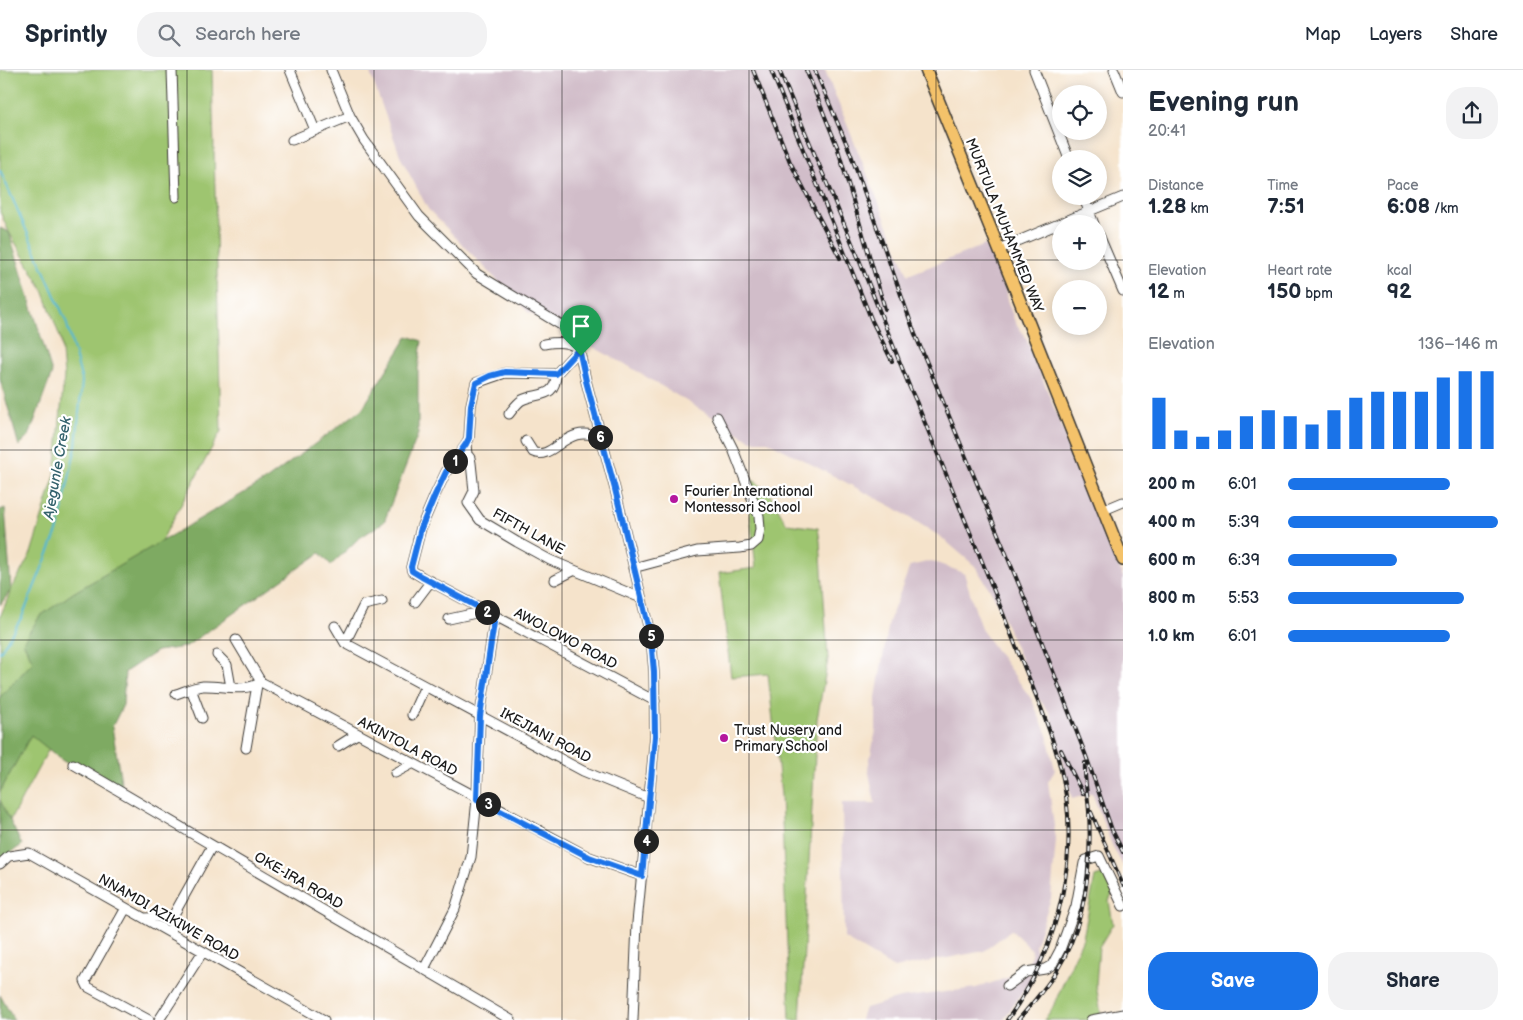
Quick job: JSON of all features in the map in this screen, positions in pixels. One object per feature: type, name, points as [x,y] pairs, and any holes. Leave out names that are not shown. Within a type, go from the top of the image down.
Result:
[{"type":"main road","name":"MURTULA MUHAMMED WAY","points":[[926,70],[1123,560]]},
{"type":"street","points":[[172,70],[176,197]]},
{"type":"street","points":[[290,70],[315,130]]},
{"type":"street","points":[[331,70],[350,116],[364,140],[418,216],[471,269],[484,279],[584,338],[579,349],[556,374],[556,383],[550,391],[523,400],[509,414]]},
{"type":"street","points":[[1034,70],[1065,150]]},
{"type":"street","points":[[1114,70],[1123,92]]},
{"type":"street","points":[[292,140],[350,116]]},
{"type":"street","points":[[999,248],[1123,198]]},
{"type":"street","points":[[1087,205],[1091,215]]},
{"type":"street","points":[[1107,254],[1123,291]]},
{"type":"street","points":[[544,344],[566,343],[573,344],[579,349],[651,638],[655,736],[637,923],[633,1020]]},
{"type":"street","name":"AWOLOWO ROAD","points":[[556,374],[505,372],[490,376],[476,383],[471,405],[469,438],[446,472],[435,495],[421,528],[410,563],[412,571],[655,701]]},
{"type":"street","points":[[633,568],[697,551],[751,546],[758,540],[760,529],[759,516],[733,449],[717,417]]},
{"type":"street","points":[[526,441],[533,452],[541,454],[551,450],[564,439],[577,434],[594,434],[601,438]]},
{"type":"street","name":"FIFTH LANE","points":[[466,444],[467,454],[471,463],[474,491],[468,503],[480,520],[517,542],[573,570],[640,598]]},
{"type":"street","points":[[1104,510],[1123,502]]},
{"type":"street","points":[[555,580],[573,570]]},
{"type":"street","points":[[415,602],[431,581]]},
{"type":"street","points":[[345,643],[364,605],[382,601]]},
{"type":"street","points":[[449,619],[485,610]]},
{"type":"street","points":[[424,969],[455,909],[471,857],[477,799],[480,716],[495,616]]},
{"type":"street","points":[[335,626],[345,643]]},
{"type":"street","points":[[236,640],[259,684],[246,748]]},
{"type":"street","name":"IKEJIANI ROAD","points":[[345,643],[583,771],[649,798]]},
{"type":"street","points":[[218,655],[227,666],[231,687]]},
{"type":"street","points":[[176,694],[202,686],[231,687],[259,684]]},
{"type":"street","name":"AKINTOLA ROAD","points":[[259,684],[589,857],[642,876]]},
{"type":"street","points":[[412,715],[425,686]]},
{"type":"street","points":[[191,689],[202,718]]},
{"type":"street","points":[[338,746],[357,734]]},
{"type":"street","name":"OKE-IRA ROAD","points":[[73,764],[512,1020]]},
{"type":"street","points":[[395,773],[412,764]]},
{"type":"street","points":[[171,933],[173,916],[212,846]]},
{"type":"street","name":"NNAMDI AZIKIWE ROAD","points":[[0,864],[9,856],[29,853],[171,933],[202,953],[324,1020]]},
{"type":"street","points":[[1007,986],[1026,972],[1045,969],[1052,965],[1060,950],[1076,906],[1084,863],[1089,858],[1099,856],[1123,906]]},
{"type":"street","points":[[126,908],[85,981],[88,987],[149,1020]]},
{"type":"street","points":[[145,918],[173,916]]},
{"type":"street","points":[[159,1020],[202,953]]},
{"type":"street","points":[[1091,1020],[1123,1014]]},
{"type":"shaded area","points":[[369,70],[825,70],[908,275],[985,245],[988,248],[1004,280],[1007,300],[1015,322],[1025,336],[1123,577],[1123,866],[1112,845],[1092,793],[1072,799],[1050,713],[1037,697],[994,596],[975,566],[941,537],[893,507],[767,441],[752,441],[630,367],[528,312],[428,209],[401,158]]},
{"type":"shaded area","points":[[931,561],[964,573],[981,629],[1032,700],[1047,735],[1055,770],[1048,782],[1056,840],[1051,898],[1035,946],[1037,954],[1028,985],[1003,1020],[860,1020],[865,1008],[900,998],[976,988],[1010,977],[1029,962],[1032,950],[1011,930],[984,951],[894,968],[844,938],[842,803],[875,803],[868,768],[876,730],[876,697],[889,622],[910,566]]},
{"type":"green space","points":[[0,70],[212,70],[221,431],[0,839],[0,617],[11,590],[31,553],[55,475],[64,376],[61,340],[43,290],[9,232],[0,212]]},
{"type":"green space","points":[[0,228],[9,232],[52,373],[29,436],[19,446],[0,379]]},
{"type":"green space","points":[[408,336],[422,341],[418,369],[418,434],[384,522],[358,539],[331,565],[320,553],[185,647],[157,651],[125,672],[123,705],[112,727],[123,794],[63,761],[31,735],[0,792],[0,697],[33,662],[23,642],[40,616],[73,593],[266,480],[362,409]]},
{"type":"green space","points":[[746,477],[766,491],[787,524],[818,528],[820,541],[828,659],[817,719],[800,1020],[790,1020],[781,795],[768,674],[731,677],[719,573],[756,568]]},
{"type":"green space","points":[[5,508],[11,590],[0,605],[0,510]]},
{"type":"green space","points":[[0,800],[22,845],[0,860]]},
{"type":"green space","points":[[1104,874],[1117,884],[1109,901],[1113,924],[1099,947],[1096,985],[1102,1020],[1044,1020],[1052,1009],[1083,938],[1095,877]]},
{"type":"green space","points":[[0,995],[14,1020],[0,1020]]},
{"type":"waterway","name":"Ajegunle Creek","points":[[0,170],[66,321],[82,381],[76,446],[58,529],[22,617],[0,652]]},
{"type":"railway","points":[[753,70],[790,162],[840,258]]},
{"type":"railway","points":[[771,70],[872,321],[892,361]]},
{"type":"railway","points":[[779,70],[858,257],[989,579],[1044,715],[1059,762],[1066,795],[1068,829],[1067,863],[1062,897],[1053,930],[1041,962],[1007,1020]]},
{"type":"railway","points":[[806,70],[837,146],[885,309]]},
{"type":"railway","points":[[815,70],[850,152],[915,334],[1027,604],[1086,756],[1112,830],[1123,852]]},
{"type":"railway","points":[[1061,750],[1083,794]]},
{"type":"railway","points":[[1018,1020],[1043,991],[1056,972],[1066,954],[1080,915],[1088,874],[1090,833],[1085,763]]},
{"type":"railway","points":[[1091,812],[1123,885]]},
{"type":"place","name":"Fourier International Montessori School","points":[[674,499]]},
{"type":"place","name":"Trust Nusery and Primary School","points":[[724,738]]},
{"type":"route","points":[[579,349],[581,356],[651,638],[654,672],[655,736],[642,876],[589,857],[477,799],[480,716],[495,616],[412,571],[410,563],[421,528],[435,495],[446,472],[462,452],[469,438],[471,405],[476,383],[490,376],[505,372],[538,375],[556,374],[579,349]]}]
